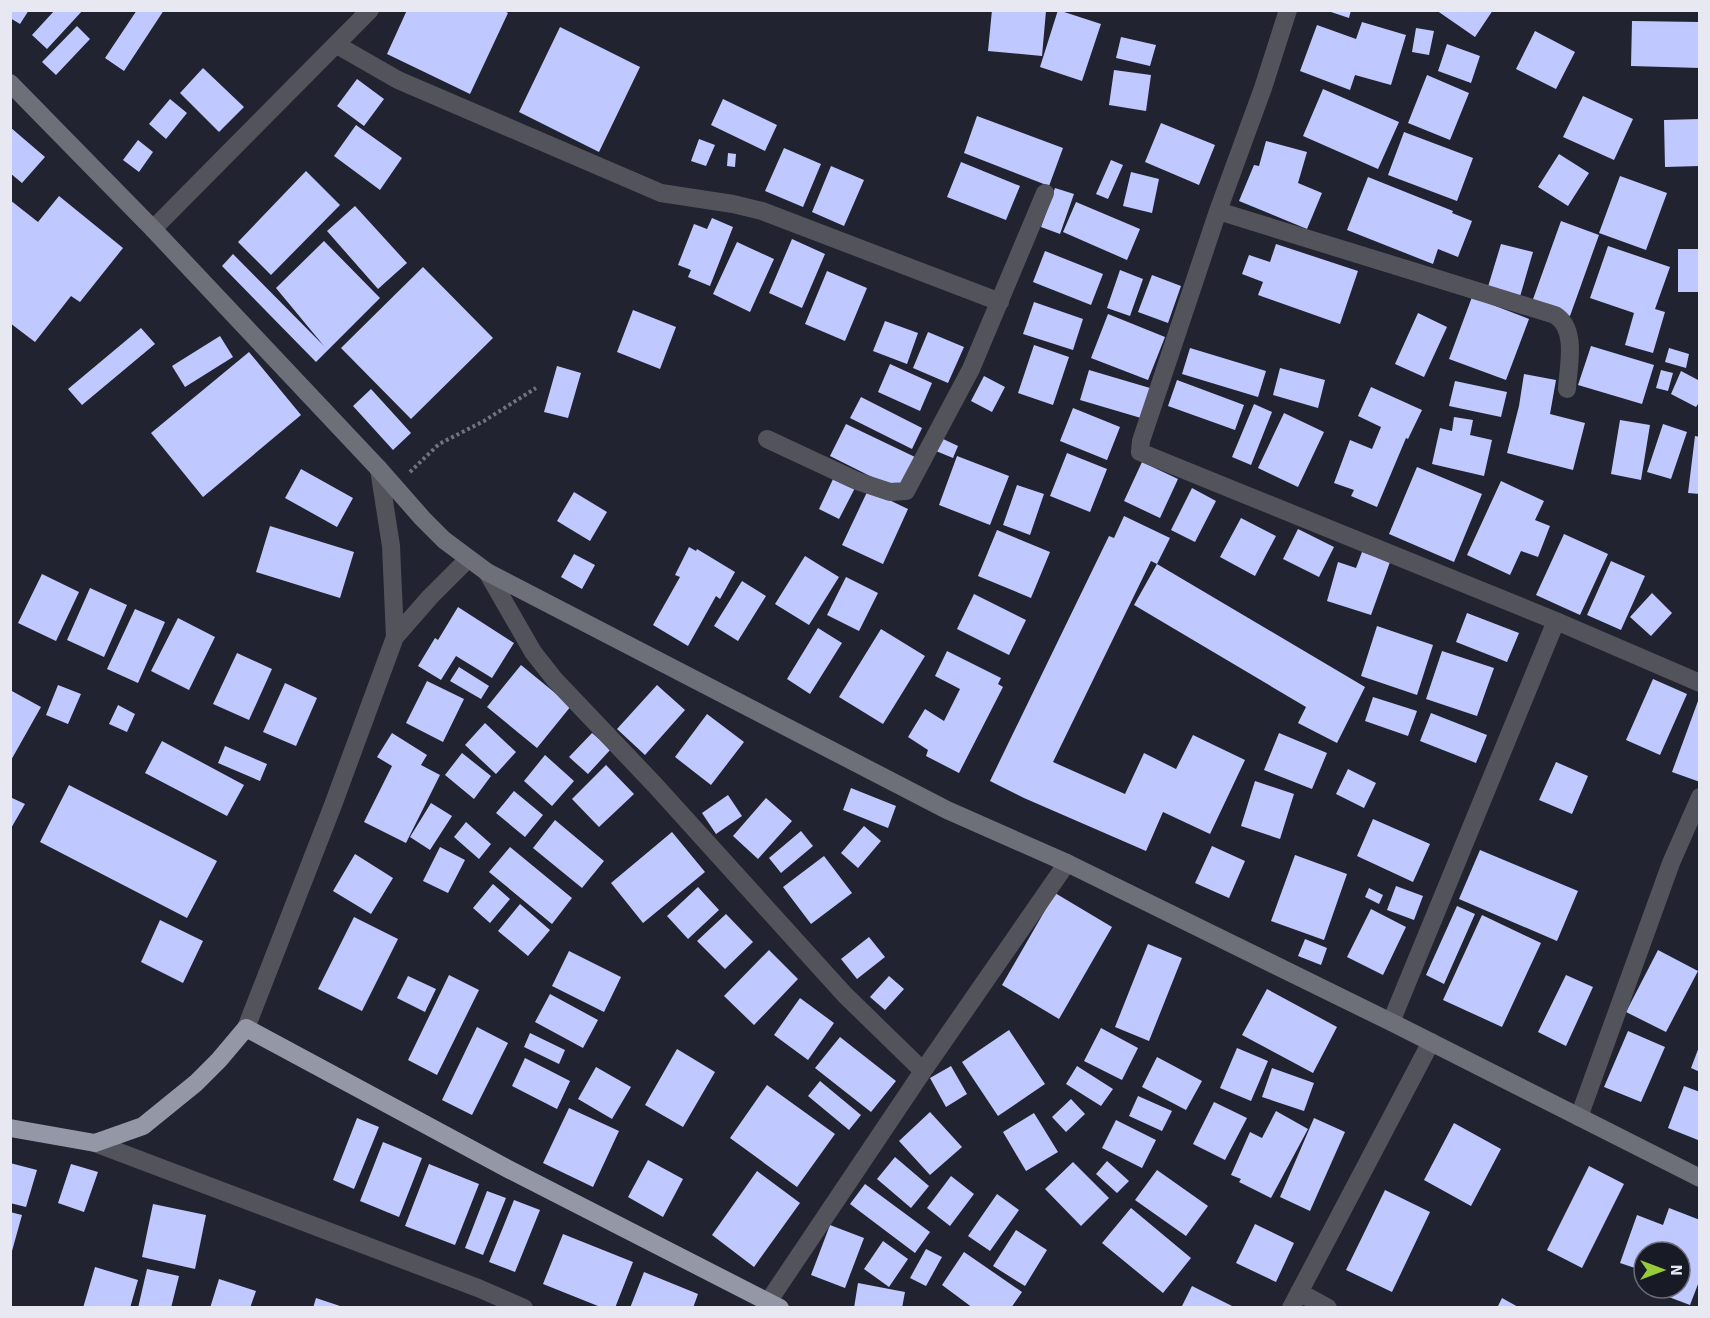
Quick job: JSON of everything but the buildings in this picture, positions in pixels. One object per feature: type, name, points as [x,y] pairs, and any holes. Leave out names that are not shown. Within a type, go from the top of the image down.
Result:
[{"type":"highway","points":[[10,1128],[95,1143],[142,1126],[177,1100],[219,1060],[246,1028],[510,1170],[774,1305]]},
{"type":"street","points":[[153,230],[370,10]]},
{"type":"street","points":[[1288,10],[1141,441],[1141,453],[1556,621],[1700,683]]},
{"type":"street","points":[[337,45],[398,80],[662,193],[762,211],[1000,302]]},
{"type":"street","points":[[10,83],[153,230],[444,540],[488,572],[947,810],[1067,864],[1391,1022],[1700,1178]]},
{"type":"street","points":[[767,439],[857,481],[890,492],[906,490],[971,369],[1045,193]]},
{"type":"street","points":[[1218,211],[1555,315],[1565,324],[1568,333],[1567,389]]},
{"type":"street","points":[[379,469],[390,546],[395,637]]},
{"type":"street","points":[[246,1028],[333,805],[395,637],[468,559]]},
{"type":"street","points":[[488,572],[533,652],[555,680],[654,784],[845,995],[923,1071]]},
{"type":"street","points":[[1391,1022],[1556,621]]},
{"type":"street","points":[[1579,1117],[1671,863],[1700,797]]},
{"type":"street","points":[[774,1305],[923,1071],[1067,864]]},
{"type":"street","points":[[1328,1308],[1295,1300],[1431,1042]]},
{"type":"street","points":[[95,1143],[478,1288],[524,1308]]},
{"type":"path","points":[[394,487],[439,444],[484,421],[536,388]]}]
